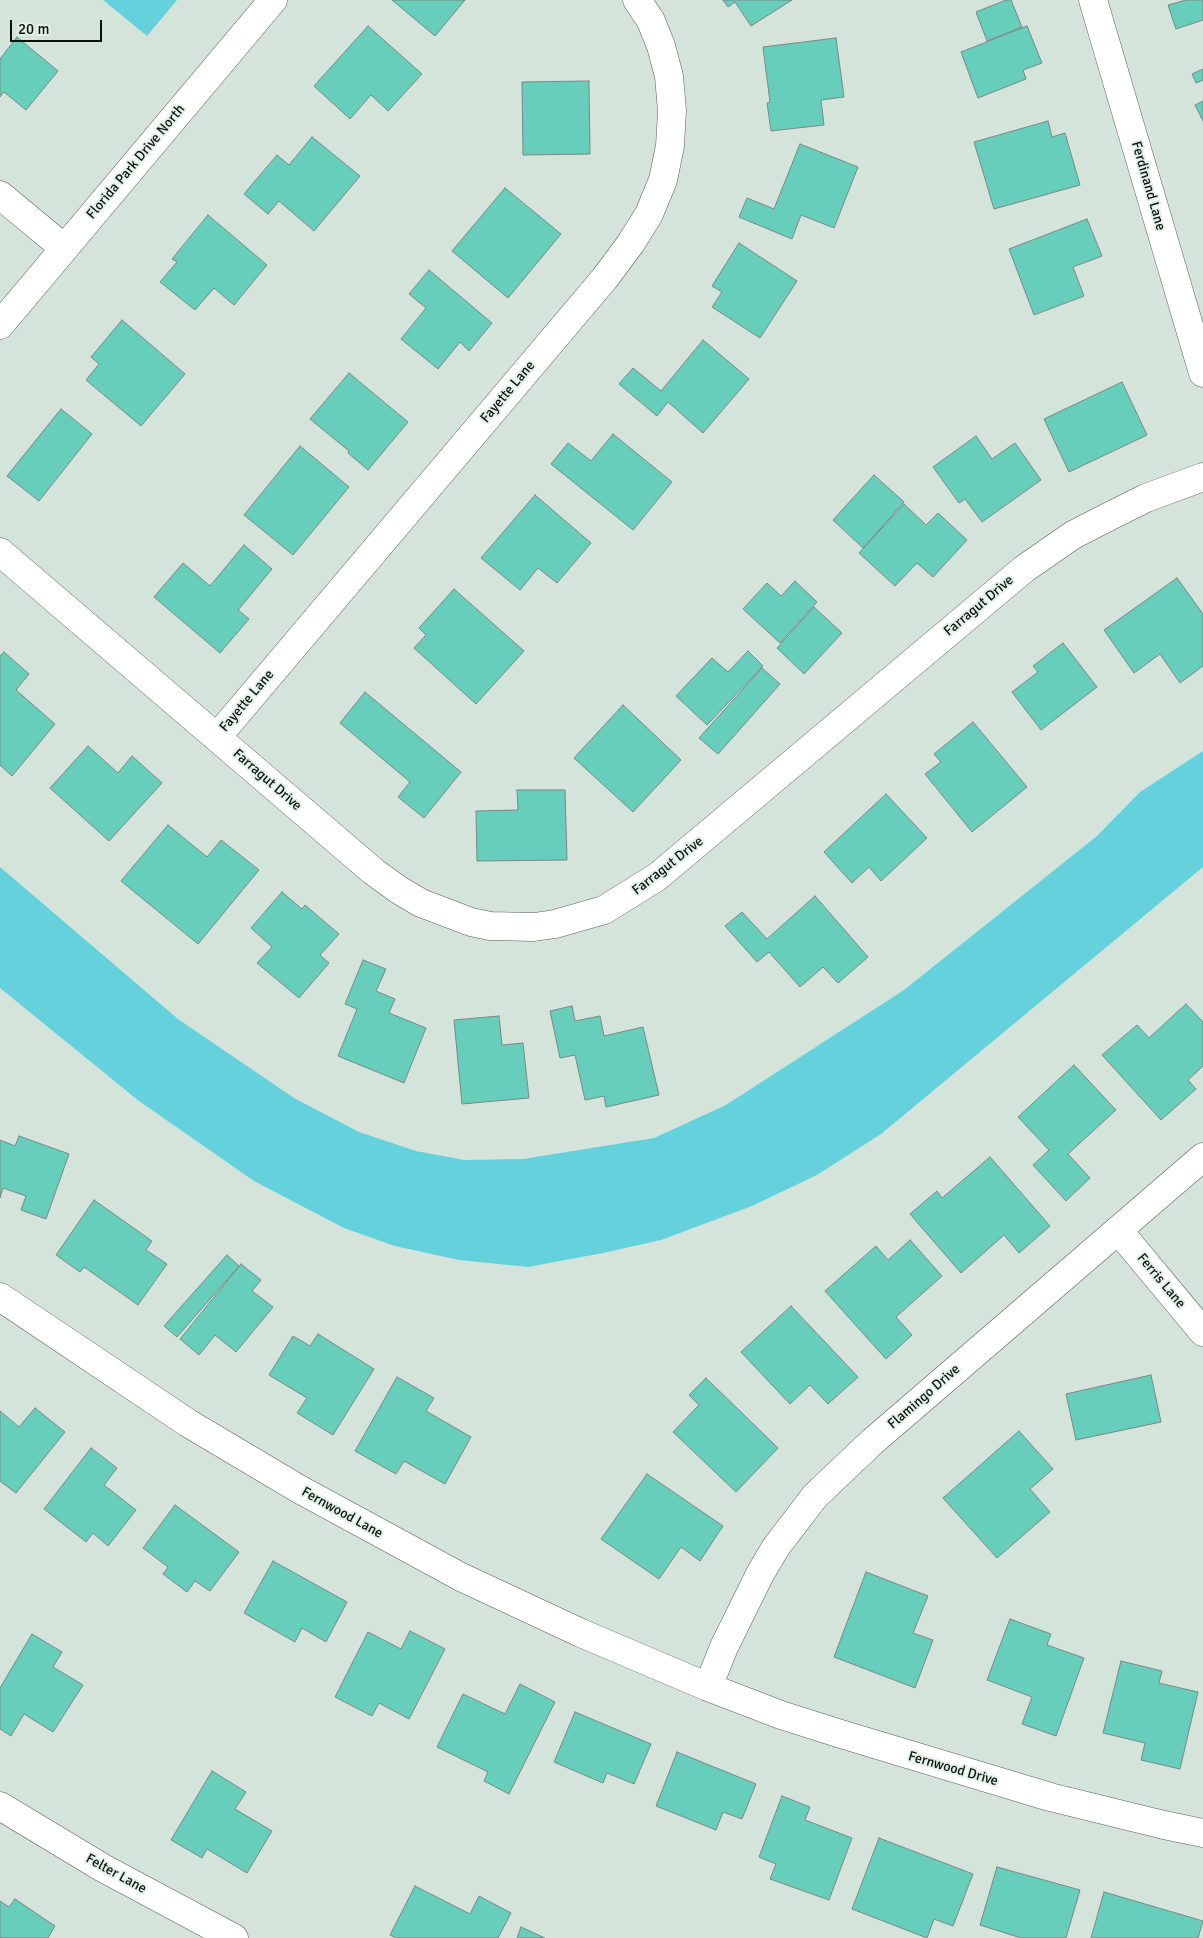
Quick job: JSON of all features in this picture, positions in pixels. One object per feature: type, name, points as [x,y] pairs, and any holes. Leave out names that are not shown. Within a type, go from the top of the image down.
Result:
[{"type":"street","name":"Florida Park Drive North","points":[[0,325],[273,0]]},
{"type":"street","name":"Fayette Lane","points":[[217,737],[605,278],[631,243],[649,214],[663,180],[670,146],[672,111],[669,76],[661,46],[652,21],[637,0]]},
{"type":"street","name":"Ferdinand Lane","points":[[1093,0],[1203,372]]},
{"type":"street","points":[[0,195],[64,248]]},
{"type":"street","name":"Farragut Drive","points":[[0,552],[374,872],[421,903],[471,922],[490,926],[534,928],[604,910],[657,877],[984,600],[1044,555],[1073,535],[1146,498],[1203,477]]},
{"type":"street","name":"Flamingo Drive","points":[[708,1687],[728,1639],[760,1574],[776,1546],[815,1496],[842,1468],[1203,1157]]},
{"type":"street","name":"Ferris Lane","points":[[1118,1230],[1203,1332]]},
{"type":"street","name":"Fernwood Lane","points":[[0,1297],[188,1423],[355,1520],[461,1577],[581,1633],[708,1687]]},
{"type":"street","name":"Fernwood Drive","points":[[708,1687],[781,1715],[909,1756],[1050,1797],[1203,1833]]},
{"type":"street","name":"Felter Lane","points":[[0,1806],[103,1868],[234,1938]]},
{"type":"water","points":[[103,0],[177,0],[147,36]]},
{"type":"water","points":[[1203,751],[1203,867],[881,1134],[817,1175],[752,1206],[661,1240],[603,1253],[528,1267],[459,1260],[395,1246],[344,1228],[254,1181],[139,1101],[0,988],[0,867],[178,1019],[294,1098],[359,1132],[416,1151],[464,1160],[523,1159],[654,1138],[726,1105],[904,990],[1097,836],[1140,792]]},
{"type":"building","points":[[392,0],[465,0],[435,36]]},
{"type":"building","points":[[723,0],[792,0],[751,26],[735,2],[728,7]]},
{"type":"building","points":[[1006,0],[1011,0],[1022,27],[987,41],[976,12]]},
{"type":"building","points":[[1186,0],[1203,0],[1203,20],[1176,29],[1168,5]]},
{"type":"building","points":[[368,26],[422,74],[388,111],[371,95],[350,119],[314,86]]},
{"type":"building","points":[[1027,26],[1042,63],[1023,70],[1026,79],[978,98],[961,52]]},
{"type":"building","points":[[17,37],[58,71],[26,110],[4,92],[0,97],[0,59]]},
{"type":"building","points":[[836,38],[844,97],[821,100],[824,125],[771,131],[767,103],[770,102],[763,47]]},
{"type":"building","points":[[1203,69],[1203,80],[1196,83],[1192,74]]},
{"type":"building","points":[[589,81],[590,154],[523,155],[522,82]]},
{"type":"building","points":[[1203,101],[1203,121],[1195,105]]},
{"type":"building","points":[[1048,121],[1052,137],[1065,133],[1080,185],[994,209],[974,142]]},
{"type":"building","points":[[312,137],[360,176],[314,231],[279,201],[268,214],[244,194],[277,155],[289,165]]},
{"type":"building","points":[[800,144],[858,167],[834,228],[801,215],[792,239],[739,217],[747,198],[774,209]]},
{"type":"building","points":[[505,188],[561,234],[508,298],[452,251]]},
{"type":"building","points":[[208,215],[267,265],[234,305],[214,288],[195,310],[160,282],[177,262],[172,259]]},
{"type":"building","points":[[1087,219],[1102,256],[1073,267],[1084,296],[1034,315],[1009,249]]},
{"type":"building","points":[[739,243],[797,281],[760,338],[712,307],[722,292],[712,286]]},
{"type":"building","points":[[429,270],[492,323],[469,351],[460,342],[438,369],[401,339],[426,308],[409,294]]},
{"type":"building","points":[[122,320],[185,374],[141,426],[86,380],[99,364],[91,357]]},
{"type":"building","points":[[703,340],[749,379],[703,433],[668,402],[657,416],[619,384],[633,368],[661,391]]},
{"type":"building","points":[[349,373],[408,422],[368,470],[348,453],[349,451],[310,419]]},
{"type":"building","points":[[1122,382],[1147,435],[1069,472],[1044,419]]},
{"type":"building","points":[[61,409],[92,434],[39,501],[7,476]]},
{"type":"building","points":[[613,434],[672,482],[633,530],[551,464],[568,443],[591,461]]},
{"type":"building","points":[[976,436],[992,459],[1015,443],[1041,480],[982,522],[965,499],[959,503],[933,467]]},
{"type":"building","points":[[300,446],[349,487],[293,555],[244,515]]},
{"type":"building","points":[[874,475],[904,502],[863,548],[833,520]]},
{"type":"building","points":[[535,495],[591,543],[557,583],[538,568],[520,590],[481,558]]},
{"type":"building","points":[[904,504],[926,525],[938,513],[967,540],[933,577],[917,563],[895,586],[859,553]]},
{"type":"building","points":[[244,545],[272,569],[238,610],[249,619],[220,653],[154,597],[183,563],[210,586]]},
{"type":"building","points":[[1177,578],[1203,614],[1203,666],[1180,683],[1160,654],[1134,673],[1104,630]]},
{"type":"building","points":[[795,581],[817,602],[780,643],[743,609],[767,583],[781,596]]},
{"type":"building","points":[[454,589],[524,651],[476,704],[414,648],[426,635],[419,628]]},
{"type":"building","points":[[814,607],[842,633],[804,674],[777,648]]},
{"type":"building","points":[[1063,643],[1097,687],[1041,730],[1012,692],[1038,672],[1033,666]]},
{"type":"building","points":[[748,651],[763,666],[707,725],[676,696],[712,658],[728,672]]},
{"type":"building","points":[[4,652],[29,674],[16,690],[55,724],[12,776],[0,765],[0,656]]},
{"type":"building","points":[[762,668],[780,684],[718,754],[699,738]]},
{"type":"building","points":[[365,692],[461,772],[424,818],[398,797],[410,782],[340,723]]},
{"type":"building","points":[[623,705],[681,760],[633,812],[574,758]]},
{"type":"building","points":[[973,722],[1027,787],[972,832],[925,774],[941,762],[934,754]]},
{"type":"building","points":[[88,746],[118,773],[132,756],[162,783],[109,841],[50,788]]},
{"type":"building","points":[[517,790],[565,790],[567,860],[477,861],[476,811],[518,810]]},
{"type":"building","points":[[886,794],[927,838],[881,881],[869,867],[852,883],[824,852]]},
{"type":"building","points":[[168,825],[207,857],[221,840],[259,870],[198,944],[121,881]]},
{"type":"building","points":[[282,892],[302,909],[305,905],[339,934],[320,955],[329,963],[299,998],[257,963],[272,947],[251,928]]},
{"type":"building","points":[[815,896],[868,957],[838,983],[823,967],[800,987],[769,952],[757,962],[725,926],[742,912],[767,939]]},
{"type":"building","points":[[363,960],[386,969],[376,991],[395,999],[389,1013],[426,1028],[404,1083],[338,1056],[357,1009],[345,1004]]},
{"type":"building","points":[[1186,1004],[1203,1022],[1203,1066],[1188,1080],[1196,1089],[1161,1120],[1102,1055],[1137,1025],[1149,1038]]},
{"type":"building","points":[[572,1006],[575,1021],[600,1016],[604,1036],[643,1027],[659,1095],[606,1107],[604,1096],[585,1100],[575,1055],[560,1058],[550,1011]]},
{"type":"building","points":[[499,1016],[502,1045],[523,1043],[529,1098],[462,1104],[454,1020]]},
{"type":"building","points":[[1074,1065],[1116,1110],[1068,1154],[1090,1178],[1066,1201],[1033,1165],[1049,1150],[1018,1117]]},
{"type":"building","points":[[19,1136],[69,1154],[46,1219],[21,1210],[26,1196],[3,1188],[0,1198],[0,1140],[15,1146]]},
{"type":"building","points":[[990,1157],[1050,1226],[1019,1253],[1004,1235],[961,1273],[910,1214],[937,1191],[942,1198]]},
{"type":"building","points":[[94,1200],[152,1241],[146,1250],[167,1264],[138,1305],[84,1267],[80,1272],[56,1255]]},
{"type":"building","points":[[910,1240],[942,1276],[896,1317],[912,1335],[886,1359],[825,1291],[876,1246],[888,1260]]},
{"type":"building","points":[[227,1255],[239,1266],[177,1337],[164,1326]]},
{"type":"building","points":[[241,1264],[261,1280],[252,1291],[273,1307],[236,1352],[215,1335],[199,1355],[180,1339]]},
{"type":"building","points":[[791,1306],[858,1377],[828,1404],[810,1385],[790,1404],[741,1352]]},
{"type":"building","points":[[318,1334],[374,1369],[333,1435],[297,1413],[307,1398],[269,1375],[293,1336],[310,1346]]},
{"type":"building","points":[[1151,1375],[1161,1422],[1076,1440],[1066,1394]]},
{"type":"building","points":[[397,1377],[434,1398],[426,1411],[471,1437],[445,1484],[404,1461],[396,1474],[355,1451]]},
{"type":"building","points":[[706,1378],[778,1448],[736,1492],[673,1432],[699,1405],[689,1395]]},
{"type":"building","points":[[35,1408],[65,1432],[16,1493],[0,1481],[0,1411],[19,1427]]},
{"type":"building","points":[[1019,1431],[1053,1469],[1030,1489],[1050,1512],[997,1558],[943,1498]]},
{"type":"building","points":[[91,1448],[117,1468],[104,1485],[136,1510],[108,1546],[93,1533],[86,1542],[44,1509]]},
{"type":"building","points":[[647,1474],[723,1526],[700,1561],[681,1547],[659,1579],[601,1539]]},
{"type":"building","points":[[175,1505],[239,1552],[210,1591],[195,1581],[187,1592],[163,1574],[168,1567],[143,1548]]},
{"type":"building","points":[[273,1561],[347,1602],[326,1642],[302,1628],[295,1642],[244,1613]]},
{"type":"building","points":[[866,1572],[928,1596],[913,1633],[933,1640],[915,1688],[834,1657]]},
{"type":"building","points":[[1010,1619],[1051,1634],[1047,1645],[1084,1658],[1056,1736],[1022,1724],[1032,1697],[987,1680]]},
{"type":"building","points":[[410,1631],[445,1649],[409,1719],[379,1703],[372,1716],[335,1697],[368,1632],[401,1649]]},
{"type":"building","points":[[32,1634],[62,1652],[53,1667],[83,1685],[53,1732],[24,1714],[11,1736],[0,1729],[0,1688]]},
{"type":"building","points":[[1121,1661],[1162,1671],[1159,1683],[1198,1692],[1180,1769],[1141,1760],[1145,1743],[1103,1733]]},
{"type":"building","points":[[520,1684],[555,1702],[509,1794],[484,1781],[488,1772],[437,1747],[463,1694],[505,1714]]},
{"type":"building","points":[[575,1712],[651,1744],[634,1784],[607,1773],[603,1783],[554,1762]]},
{"type":"building","points":[[677,1752],[756,1784],[742,1819],[723,1812],[716,1830],[656,1806]]},
{"type":"building","points":[[212,1771],[246,1792],[235,1809],[272,1831],[247,1873],[207,1849],[202,1858],[171,1840]]},
{"type":"building","points":[[782,1796],[810,1807],[805,1820],[852,1838],[829,1900],[770,1879],[776,1864],[759,1857]]},
{"type":"building","points":[[879,1838],[973,1874],[953,1926],[934,1919],[927,1938],[852,1909]]},
{"type":"building","points":[[997,1867],[1080,1890],[1066,1938],[1021,1938],[980,1925]]},
{"type":"building","points":[[415,1886],[470,1914],[479,1896],[511,1913],[498,1938],[396,1938],[390,1935]]},
{"type":"building","points":[[1104,1892],[1203,1921],[1198,1938],[1091,1938]]},
{"type":"building","points":[[15,1899],[55,1926],[48,1938],[0,1938],[0,1901],[9,1907]]},
{"type":"building","points":[[521,1927],[545,1938],[517,1938]]}]
